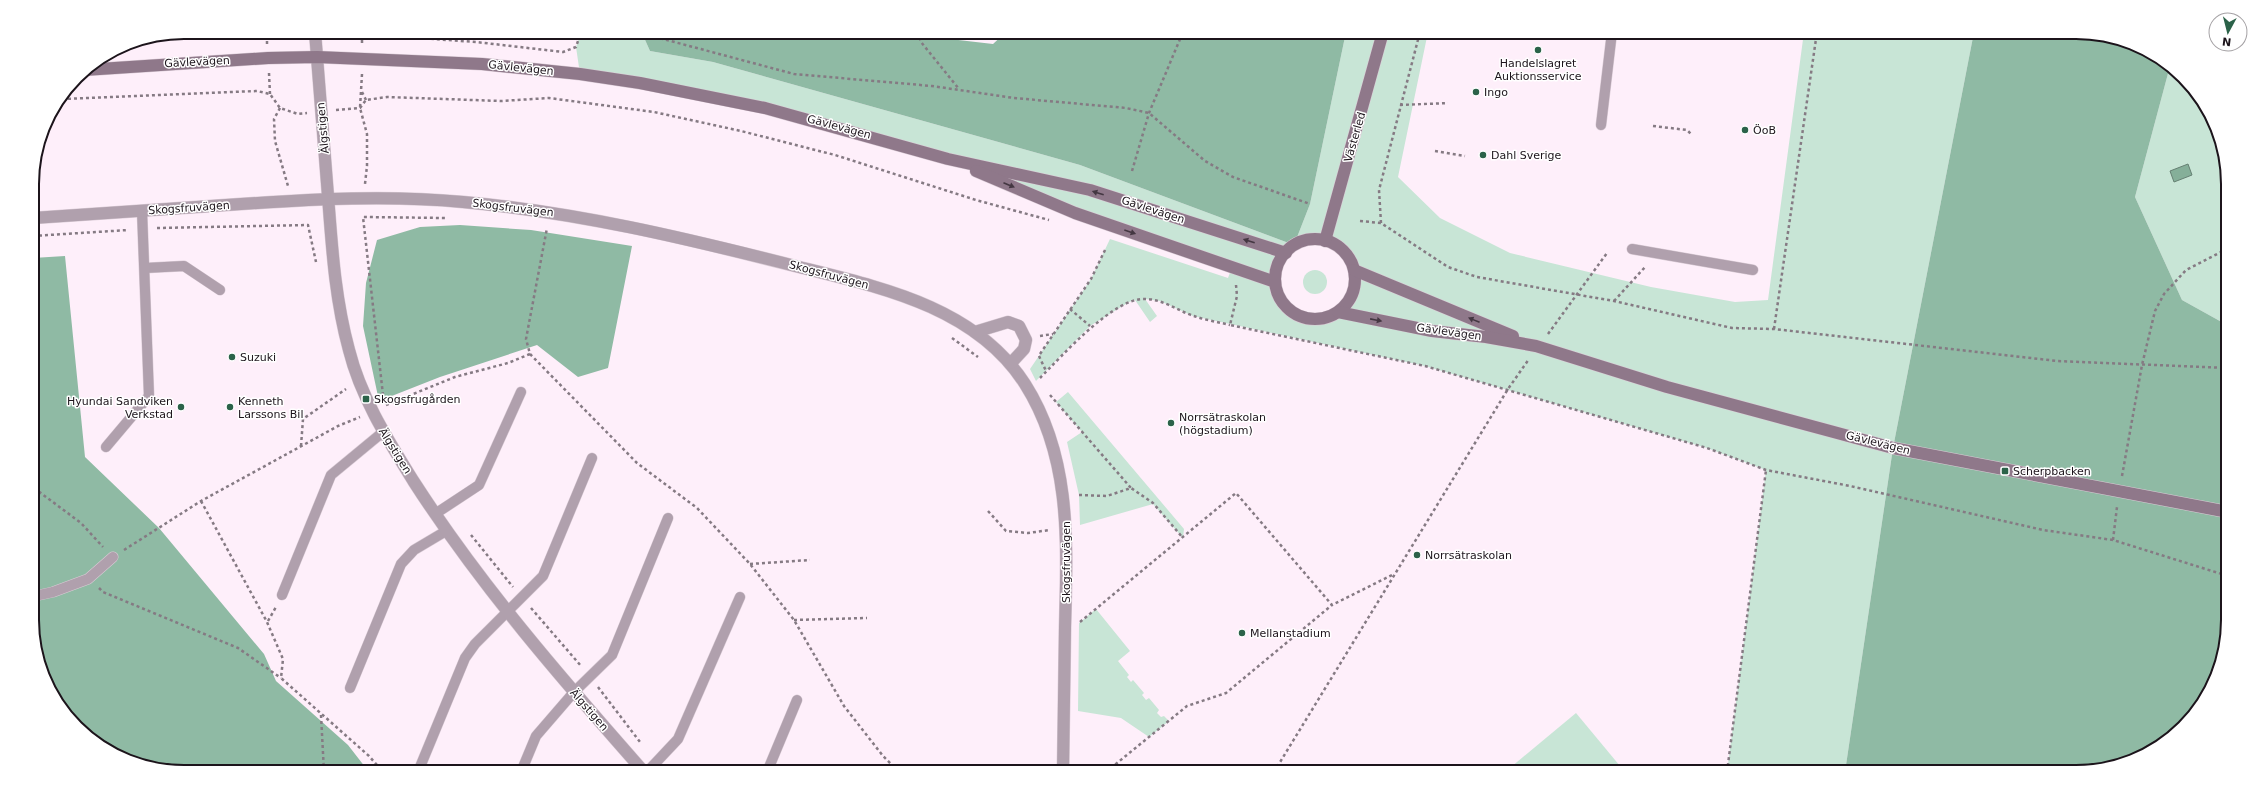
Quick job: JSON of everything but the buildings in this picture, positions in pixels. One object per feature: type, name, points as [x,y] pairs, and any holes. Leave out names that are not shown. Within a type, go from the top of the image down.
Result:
[{"type":"main road","name":"Västerled","points":[[1325,241],[1381,39]]},
{"type":"main road","name":"Gävlevägen","points":[[96,69],[268,58],[317,57],[482,64],[640,83],[772,110],[948,159],[1090,190],[1286,253]]},
{"type":"main road","name":"Gävlevägen","points":[[948,159],[1075,213],[1275,282]]},
{"type":"main road","points":[[1303,241],[1325,241],[1334,244],[1344,252],[1354,270],[1355,282],[1352,293],[1346,305],[1338,312],[1323,319],[1308,319],[1297,315],[1287,307],[1279,296],[1275,282],[1276,272],[1286,253],[1303,241]]},
{"type":"main road","name":"Gävlevägen","points":[[1354,270],[1538,346],[1667,387],[1893,448],[2221,511]]},
{"type":"main road","name":"Gävlevägen","points":[[1338,312],[1432,330],[1486,336],[1538,346]]},
{"type":"street","name":"Älgstigen","points":[[316,39],[335,278],[346,339],[378,436],[507,612],[638,765]]},
{"type":"street","name":"Skogsfruvägen","points":[[39,218],[328,199],[405,199],[461,202],[550,212],[659,232],[836,276],[932,306],[975,332],[1011,363],[1027,387],[1045,425],[1058,460],[1066,527],[1064,765]]},
{"type":"street","points":[[975,332],[1008,322],[1019,326],[1024,333],[1026,340],[1024,349],[1011,363]]},
{"type":"lane","points":[[1601,125],[1611,39]]},
{"type":"lane","points":[[106,447],[149,396],[146,268],[142,211]]},
{"type":"lane","points":[[1632,249],[1753,270]]},
{"type":"lane","points":[[146,268],[184,266],[220,290]]},
{"type":"lane","points":[[435,514],[479,485],[521,392]]},
{"type":"lane","points":[[282,595],[328,479],[336,468],[378,436]]},
{"type":"lane","points":[[421,765],[466,658],[475,644],[543,576],[592,458]]},
{"type":"lane","points":[[524,765],[536,736],[574,692],[612,655],[668,518]]},
{"type":"lane","points":[[350,688],[401,564],[414,550],[446,530]]},
{"type":"lane","points":[[39,595],[54,592],[88,579],[112,557]]},
{"type":"lane","points":[[654,765],[678,740],[740,597]]},
{"type":"lane","points":[[770,765],[797,700]]},
{"type":"path","points":[[663,39],[794,74],[959,90],[1149,113],[1205,161],[1233,177],[1310,204]]},
{"type":"path","points":[[919,39],[959,90]]},
{"type":"path","points":[[1132,171],[1149,113],[1180,39]]},
{"type":"path","points":[[1381,223],[1379,190],[1400,104],[1418,39]]},
{"type":"path","points":[[1774,329],[1816,39]]},
{"type":"path","points":[[361,90],[366,100]]},
{"type":"path","points":[[67,99],[257,91],[270,94],[280,108],[298,114],[360,108],[366,100],[387,98],[501,101],[549,98],[654,112],[748,132],[835,155],[976,200],[1052,221]]},
{"type":"path","points":[[1400,104],[1448,103]]},
{"type":"path","points":[[280,108],[274,119],[275,141],[288,183],[290,201]]},
{"type":"path","points":[[1653,126],[1687,130],[1692,135]]},
{"type":"path","points":[[1435,152],[1465,156]]},
{"type":"path","points":[[384,406],[363,217],[450,218]]},
{"type":"path","points":[[1360,221],[1381,223],[1448,267],[1477,277],[1614,301],[1732,328],[1774,329],[2057,361],[2221,368]]},
{"type":"path","points":[[39,236],[143,229],[308,225],[318,268]]},
{"type":"path","points":[[540,225],[555,228]]},
{"type":"path","points":[[1019,376],[1030,369],[1039,356],[1091,279],[1106,248]]},
{"type":"path","points":[[2113,540],[2119,492],[2142,365],[2155,311],[2164,294],[2186,270],[2221,252]]},
{"type":"path","points":[[1278,765],[1508,389],[1607,253]]},
{"type":"path","points":[[1614,301],[1657,254]]},
{"type":"path","points":[[1230,325],[1237,296],[1234,282]]},
{"type":"path","points":[[1036,381],[1090,326],[1134,300],[1145,298],[1160,301],[1193,316],[1230,325],[1425,366],[1707,448],[1766,470],[1857,488],[2043,530],[2113,540],[2221,574]]},
{"type":"path","points":[[1070,310],[1090,326]]},
{"type":"path","points":[[948,335],[980,358]]},
{"type":"path","points":[[530,354],[637,464],[698,508],[750,564],[794,620],[844,706],[883,756],[892,765]]},
{"type":"path","points":[[1039,356],[1046,371]]},
{"type":"path","points":[[301,446],[303,419],[343,393],[350,384]]},
{"type":"path","points":[[1048,393],[1131,488],[1153,504],[1183,538]]},
{"type":"path","points":[[363,415],[378,436]]},
{"type":"path","points":[[1728,765],[1766,470]]},
{"type":"path","points":[[1079,495],[1107,496],[1131,488]]},
{"type":"path","points":[[39,492],[81,523],[112,557]]},
{"type":"path","points":[[1079,623],[1236,493],[1332,605]]},
{"type":"path","points":[[201,501],[267,622],[283,659],[281,678]]},
{"type":"path","points":[[988,511],[1006,531],[1028,533],[1066,527]]},
{"type":"path","points":[[750,564],[810,560]]},
{"type":"path","points":[[1115,765],[1187,706],[1226,693],[1332,605],[1394,574]]},
{"type":"path","points":[[88,579],[104,592],[238,648],[281,678],[369,756],[376,765]]},
{"type":"path","points":[[794,620],[867,618]]},
{"type":"path","points":[[321,715],[324,765]]},
{"type":"shaded area","points":[[579,39],[645,39],[650,51],[713,62],[1080,165],[1294,245],[1310,204],[1345,39],[1427,39],[1398,177],[1440,218],[1510,253],[1651,287],[1735,302],[1768,300],[1803,39],[1973,39],[1893,448],[1846,765],[1728,765],[1766,470],[1707,448],[1425,366],[1193,316],[1160,301],[1145,299],[1157,316],[1150,322],[1135,300],[1129,302],[1090,326],[1036,381],[1030,369],[1091,279],[1110,239],[1228,278],[1232,267],[948,159],[871,136],[580,74],[576,47]],"holes":[[[1314,239],[1335,246],[1348,258],[1354,273],[1353,289],[1347,303],[1335,314],[1320,319],[1298,315],[1284,305],[1279,298],[1276,284],[1278,266],[1288,251],[1296,246]]]},
{"type":"shaded area","points":[[645,39],[950,39],[993,44],[998,39],[1345,39],[1310,204],[1294,245],[1080,165],[713,62],[650,51]]},
{"type":"shaded area","points":[[1973,39],[2095,40],[2131,50],[2156,63],[2168,72],[2135,197],[2182,300],[2221,322],[2221,629],[2216,657],[2210,675],[2202,692],[2185,716],[2172,729],[2148,746],[2131,754],[2095,764],[1846,765],[1893,448]]},
{"type":"shaded area","points":[[2168,72],[2185,88],[2202,112],[2210,129],[2220,165],[2221,322],[2182,300],[2135,197]]},
{"type":"shaded area","points":[[2188,164],[2192,175],[2174,182],[2170,171]]},
{"type":"shaded area","points":[[460,225],[531,230],[632,246],[608,368],[578,377],[537,345],[440,377],[379,401],[363,326],[366,283],[377,240],[420,227]]},
{"type":"shaded area","points":[[65,256],[85,457],[159,528],[264,654],[276,681],[348,745],[364,765],[165,764],[129,754],[104,741],[88,729],[75,716],[63,700],[50,675],[44,657],[39,629],[39,258]]},
{"type":"shaded area","points":[[1315,270],[1323,274],[1327,282],[1323,290],[1315,294],[1307,290],[1303,282],[1307,274]]},
{"type":"shaded area","points":[[1068,392],[1184,529],[1183,538],[1153,504],[1080,525],[1079,495],[1067,442],[1082,432],[1056,402]]},
{"type":"shaded area","points":[[1096,609],[1130,651],[1118,661],[1129,675],[1127,677],[1131,682],[1133,680],[1144,693],[1142,695],[1146,700],[1149,698],[1159,710],[1157,713],[1161,717],[1164,716],[1169,721],[1149,737],[1121,718],[1078,711],[1079,623]]},
{"type":"shaded area","points":[[1576,713],[1619,765],[1513,765]]},
{"type":"place","name":"Handelslagret Auktionsservice","points":[[1538,50]]},
{"type":"place","name":"Ingo","points":[[1476,92]]},
{"type":"place","name":"ÖoB","points":[[1745,130]]},
{"type":"place","name":"Dahl Sverige","points":[[1483,155]]},
{"type":"place","name":"Suzuki","points":[[232,357]]},
{"type":"place","name":"Skogsfrugården","points":[[366,399]]},
{"type":"place","name":"Hyundai Sandviken Verkstad","points":[[181,407]]},
{"type":"place","name":"Kenneth Larssons Bil","points":[[230,407]]},
{"type":"place","name":"Norrsätraskolan (högstadium)","points":[[1171,423]]},
{"type":"place","name":"Scherpbacken","points":[[2005,471]]},
{"type":"place","name":"Norrsätraskolan","points":[[1417,555]]},
{"type":"place","name":"Mellanstadium","points":[[1242,633]]}]
